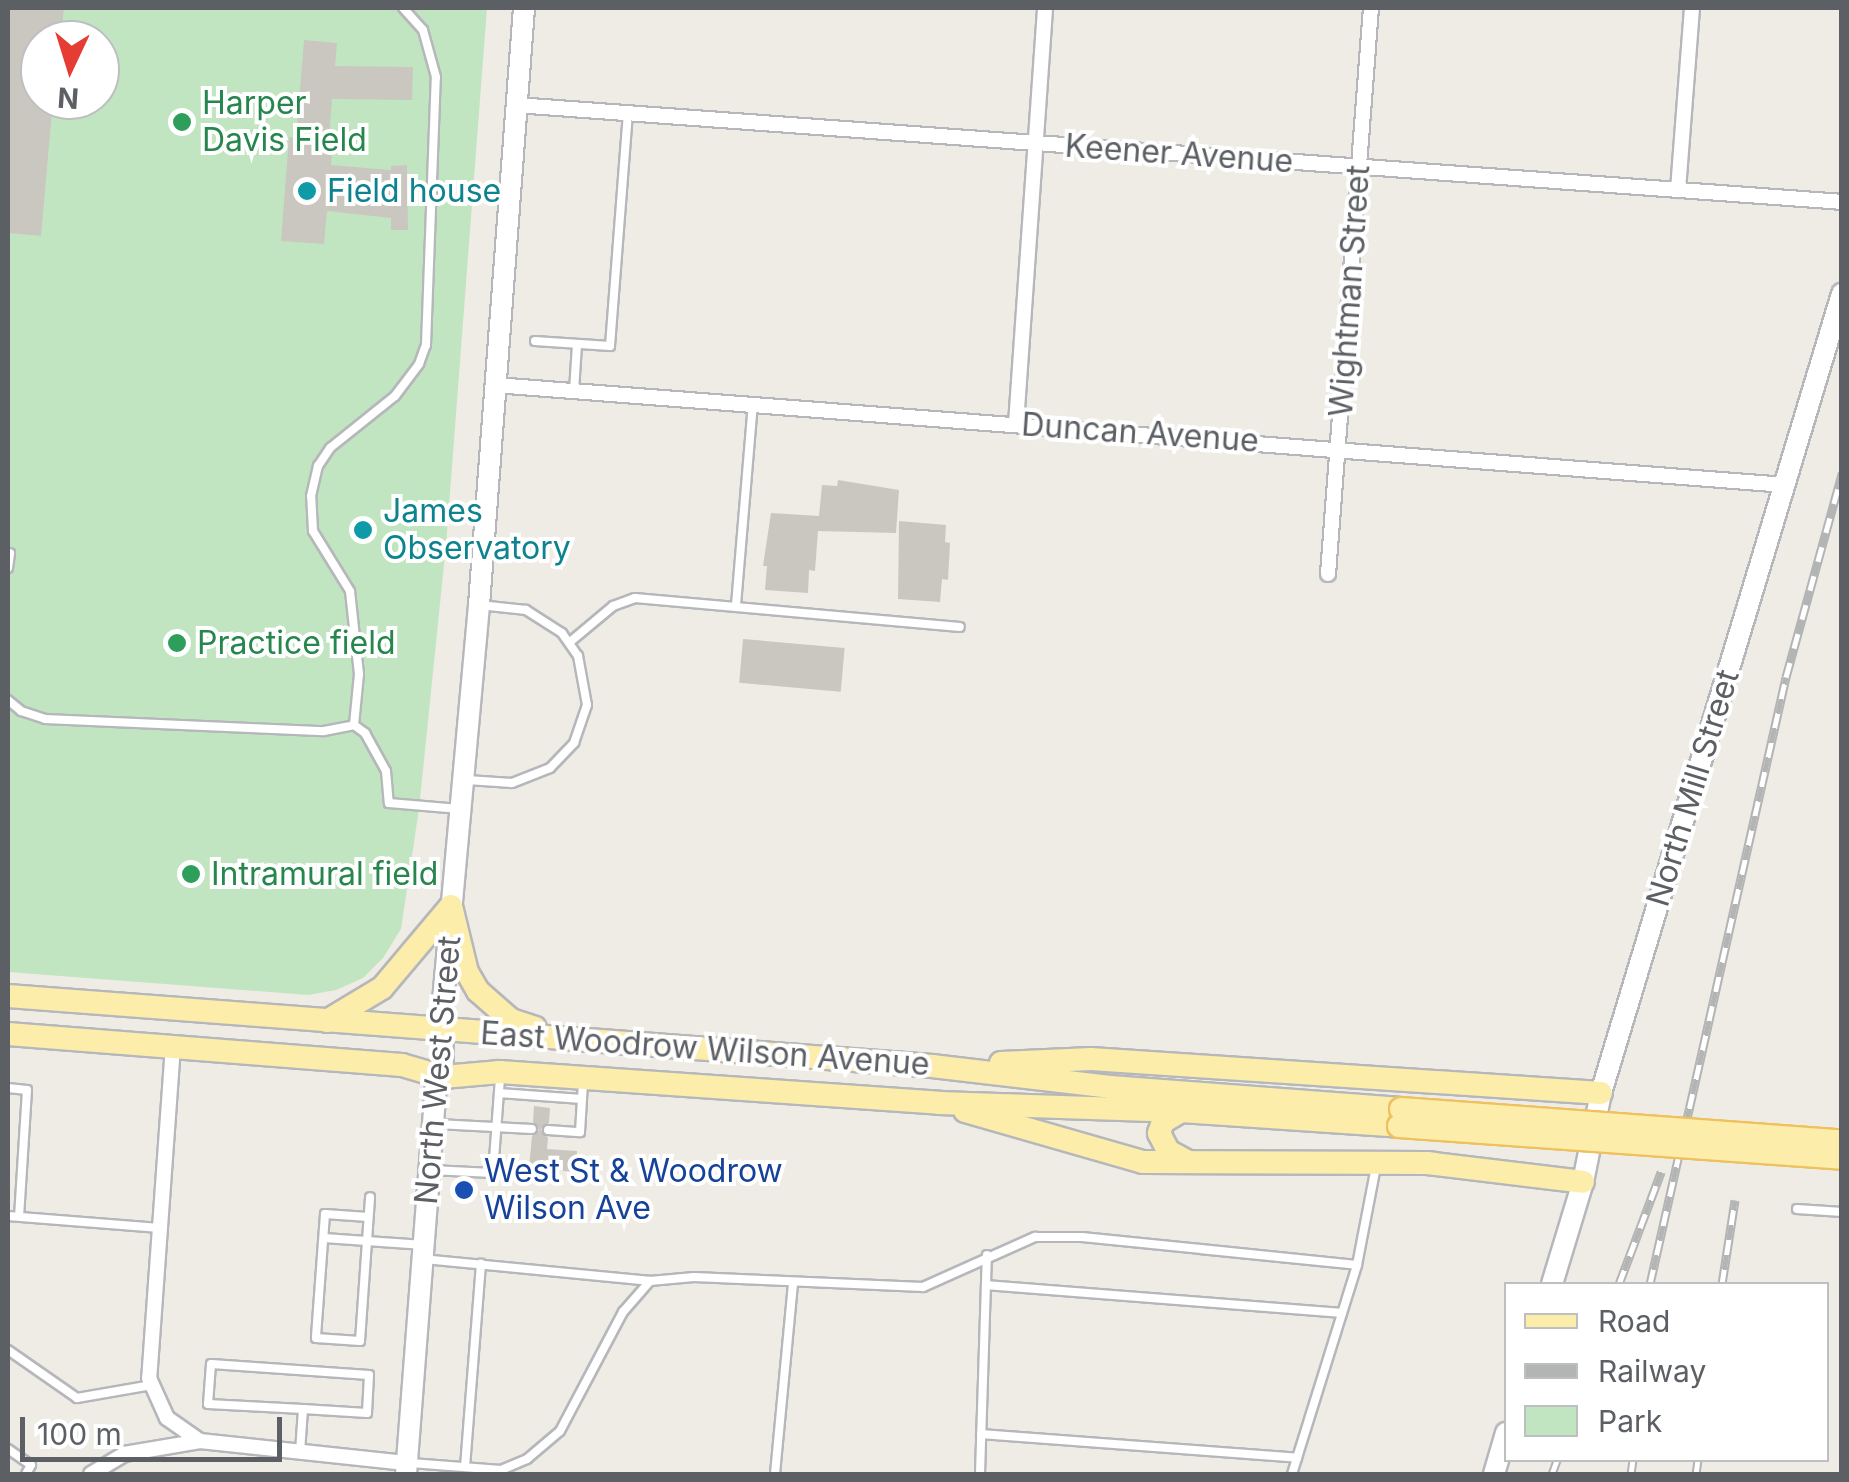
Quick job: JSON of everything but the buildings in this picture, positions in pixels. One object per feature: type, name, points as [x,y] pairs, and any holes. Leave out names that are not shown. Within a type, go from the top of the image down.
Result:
[{"type":"main road","points":[[327,1021],[382,988],[451,906]]},
{"type":"main road","points":[[451,906],[467,972],[478,991],[510,1020],[572,1039]]},
{"type":"main road","name":"East Woodrow Wilson Avenue","points":[[8,996],[932,1066],[1400,1118]]},
{"type":"main road","name":"East Woodrow Wilson Avenue","points":[[8,1034],[402,1065],[443,1077],[583,1089],[1400,1118]]},
{"type":"main road","points":[[932,1066],[1091,1059],[1601,1093]]},
{"type":"main road","points":[[938,1103],[1142,1162],[1376,1166],[1427,1163],[1584,1182]]},
{"type":"main road","points":[[1181,1111],[1163,1122],[1159,1133],[1168,1151],[1190,1163]]},
{"type":"main road","points":[[1400,1118],[1842,1140]]},
{"type":"main road","points":[[1400,1118],[1842,1158]]},
{"type":"street","name":"North West Street","points":[[406,1469],[436,1086],[443,1077],[441,1030],[479,604],[524,8]]},
{"type":"street","points":[[1016,424],[1046,8]]},
{"type":"street","name":"Wightman Street","points":[[1328,574],[1371,8]]},
{"type":"street","points":[[1678,190],[1692,8]]},
{"type":"street","name":"Keener Avenue","points":[[516,106],[1842,202]]},
{"type":"street","name":"North Mill Street","points":[[1553,1282],[1584,1182],[1601,1093],[1842,294]]},
{"type":"street","name":"Duncan Avenue","points":[[495,385],[1785,485]]},
{"type":"street","points":[[173,1046],[150,1382],[168,1418],[200,1441]]},
{"type":"street","points":[[1494,1474],[1504,1440]]},
{"type":"street","points":[[91,1474],[124,1454],[200,1441],[406,1469]]},
{"type":"lane","points":[[354,725],[359,674],[350,591],[314,531],[311,496],[318,466],[330,448],[395,396],[419,364],[426,344],[436,77],[423,30],[403,8]]},
{"type":"lane","points":[[536,341],[610,346],[628,114]]},
{"type":"lane","points":[[574,390],[577,344]]},
{"type":"lane","points":[[736,605],[753,403]]},
{"type":"lane","points":[[8,568],[10,554]]},
{"type":"lane","points":[[570,642],[613,606],[629,599],[960,626]]},
{"type":"lane","points":[[462,780],[528,780],[569,751],[581,729],[587,695],[570,642],[536,614],[479,604]]},
{"type":"lane","points":[[8,700],[20,710],[46,719],[324,731],[354,725],[365,733],[386,770],[389,803],[460,809]]},
{"type":"lane","points":[[430,1170],[493,1174],[500,1083]]},
{"type":"lane","points":[[8,1088],[27,1090],[20,1216]]},
{"type":"lane","points":[[548,1130],[580,1132],[583,1089]]},
{"type":"lane","points":[[434,1124],[532,1130]]},
{"type":"lane","points":[[1292,1474],[1356,1265],[1376,1166]]},
{"type":"lane","points":[[368,1217],[325,1214],[316,1338],[360,1341],[370,1197]]},
{"type":"lane","points":[[1798,1209],[1842,1212]]},
{"type":"lane","points":[[8,1216],[160,1228]]},
{"type":"lane","points":[[324,1238],[366,1241],[481,1264],[650,1281],[694,1277],[923,1287],[987,1255],[1035,1237],[1082,1237],[1356,1265]]},
{"type":"lane","points":[[980,1474],[987,1255]]},
{"type":"lane","points":[[466,1467],[481,1264]]},
{"type":"lane","points":[[406,1469],[501,1470],[527,1460],[560,1431],[623,1312],[650,1281]]},
{"type":"lane","points":[[775,1474],[793,1282]]},
{"type":"lane","points":[[986,1285],[1342,1313]]},
{"type":"lane","points":[[8,1350],[77,1398],[150,1382]]},
{"type":"lane","points":[[210,1364],[370,1374],[367,1413],[303,1409],[208,1404],[210,1364]]},
{"type":"lane","points":[[300,1452],[303,1409]]},
{"type":"lane","points":[[981,1434],[1297,1458]]},
{"type":"lane","points":[[8,1449],[32,1465],[26,1474]]},
{"type":"green space","points":[[8,8],[487,8],[446,545],[419,809],[401,929],[383,958],[363,978],[336,990],[308,995],[8,972]]},
{"type":"railway","points":[[1650,1282],[1786,677],[1842,473]]},
{"type":"railway","points":[[1620,1282],[1661,1172]]},
{"type":"railway","points":[[1722,1282],[1735,1200]]},
{"type":"railway","points":[[1552,1474],[1556,1462]]},
{"type":"railway","points":[[1631,1474],[1633,1462]]},
{"type":"railway","points":[[1696,1474],[1698,1462]]},
{"type":"place","name":"Harper Davis Field","points":[[182,122]]},
{"type":"place","name":"Field house","points":[[307,191]]},
{"type":"place","name":"James Observatory","points":[[363,530]]},
{"type":"place","name":"Practice field","points":[[177,643]]},
{"type":"place","name":"Intramural field","points":[[191,874]]},
{"type":"place","name":"West St & Woodrow Wilson Ave","points":[[464,1190]]}]
